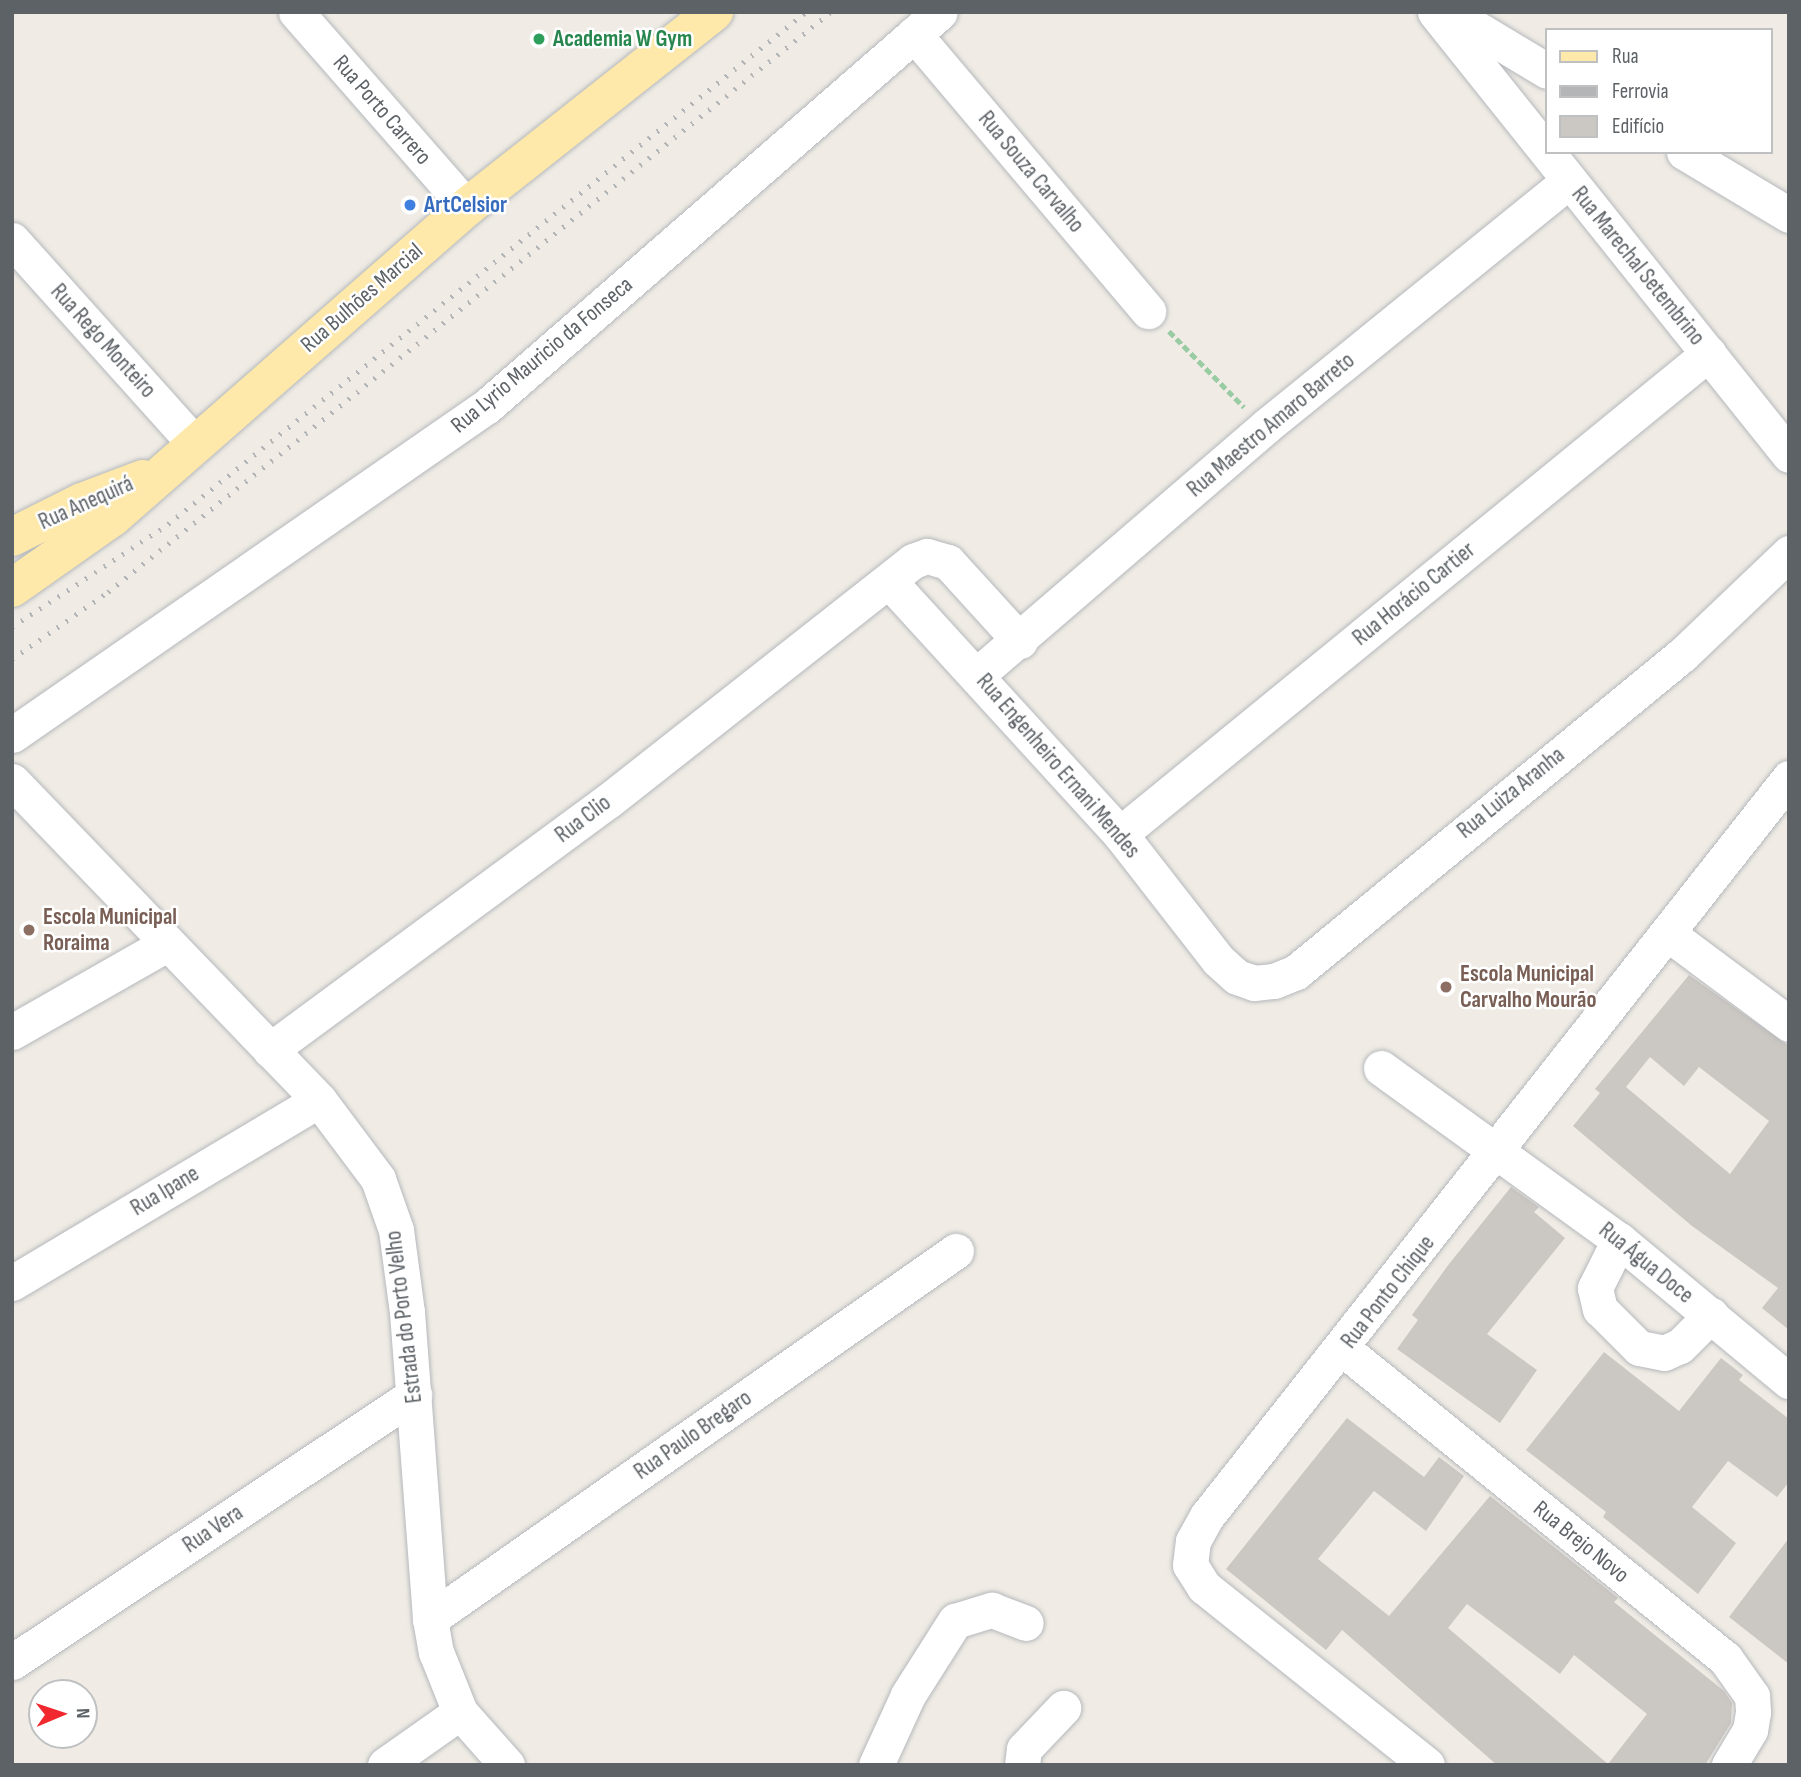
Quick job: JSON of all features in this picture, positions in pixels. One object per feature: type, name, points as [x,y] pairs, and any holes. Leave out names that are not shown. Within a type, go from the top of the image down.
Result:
[{"type":"main road","name":"Rua Bulhões Marcial","points":[[12,587],[113,517],[194,443],[467,207],[715,12]]},
{"type":"main road","name":"Rua Anequirá","points":[[12,537],[82,502],[161,472]]},
{"type":"street","name":"Rua Porto Carrero","points":[[296,12],[467,207]]},
{"type":"street","name":"Rua Marechal Setembrino","points":[[1435,12],[1546,152]]},
{"type":"street","points":[[1449,12],[1546,70]]},
{"type":"street","name":"Rua Souza Carvalho","points":[[927,23],[1148,311]]},
{"type":"street","name":"Rua Lyrio Mauricio da Fonseca","points":[[12,735],[487,406],[927,23]]},
{"type":"street","points":[[1522,122],[1533,100],[1546,90]]},
{"type":"street","name":"Rua Marechal Setembrino","points":[[1547,154],[1789,455]]},
{"type":"street","points":[[1687,154],[1789,215]]},
{"type":"street","name":"Rua Maestro Amaro Barreto","points":[[978,674],[1020,641],[1265,427],[1569,181]]},
{"type":"street","name":"Rua Rego Monteiro","points":[[12,240],[194,443]]},
{"type":"street","name":"Rua Horácio Cartier","points":[[1120,834],[1709,353]]},
{"type":"street","name":"Rua Luiza Aranha","points":[[1219,960],[1237,977],[1254,983],[1274,981],[1296,972],[1682,655],[1789,553]]},
{"type":"street","name":"Rua Clio","points":[[270,1050],[608,801],[913,561],[941,558],[1020,641]]},
{"type":"street","name":"Rua Engenheiro Ernani Mendes","points":[[889,581],[978,674],[1120,834],[1219,960]]},
{"type":"street","name":"Rua Ponto Chique","points":[[1427,1765],[1204,1587],[1190,1565],[1193,1541],[1207,1516],[1343,1349],[1789,778]]},
{"type":"street","name":"Estrada do Porto Velho","points":[[12,781],[318,1100],[378,1179],[396,1230],[414,1395],[430,1619],[436,1653],[460,1712],[508,1765]]},
{"type":"street","points":[[1667,933],[1789,1024]]},
{"type":"street","points":[[12,1032],[167,944]]},
{"type":"street","name":"Rua Água Doce","points":[[1381,1068],[1619,1240],[1789,1381]]},
{"type":"street","name":"Rua Ipane","points":[[12,1283],[318,1100]]},
{"type":"street","points":[[1619,1240],[1595,1288],[1600,1309],[1639,1348],[1651,1353],[1672,1350],[1711,1315]]},
{"type":"street","name":"Rua Paulo Bregaro","points":[[430,1619],[956,1251]]},
{"type":"street","name":"Rua Brejo Novo","points":[[1343,1349],[1725,1658],[1752,1696],[1753,1712],[1750,1730],[1729,1765]]},
{"type":"street","name":"Rua Vera","points":[[12,1662],[414,1395]]},
{"type":"street","points":[[876,1765],[908,1695],[955,1622],[992,1610],[1026,1623]]},
{"type":"street","points":[[1022,1765],[1024,1749],[1063,1709]]},
{"type":"street","points":[[385,1765],[460,1712]]},
{"type":"path","points":[[1148,311],[1265,427]]},
{"type":"building","points":[[1689,975],[1789,1046],[1789,1330],[1762,1308],[1778,1288],[1692,1226],[1573,1126],[1600,1093],[1595,1089]],"holes":[[[1650,1057],[1684,1086],[1699,1067],[1769,1121],[1730,1174],[1626,1087]]]},
{"type":"building","points":[[1511,1187],[1539,1207],[1534,1212],[1565,1238],[1487,1334],[1537,1370],[1500,1423],[1397,1349],[1418,1320],[1412,1315]]},
{"type":"building","points":[[1604,1352],[1679,1411],[1721,1358],[1743,1375],[1739,1380],[1789,1419],[1789,1482],[1777,1497],[1728,1461],[1692,1507],[1736,1543],[1698,1594],[1603,1517],[1606,1512],[1526,1450]]},
{"type":"building","points":[[1347,1418],[1424,1477],[1439,1457],[1464,1476],[1426,1531],[1374,1491],[1318,1559],[1389,1616],[1490,1496],[1618,1598],[1614,1602],[1724,1691],[1732,1703],[1731,1723],[1705,1765],[1497,1765],[1342,1630],[1326,1650],[1226,1569]],"holes":[[[1467,1604],[1560,1674],[1574,1655],[1647,1714],[1608,1764],[1448,1628]]]},
{"type":"building","points":[[1789,1538],[1789,1664],[1729,1617]]},
{"type":"railway","points":[[12,627],[168,524],[806,12]]},
{"type":"railway","points":[[12,659],[108,592],[831,12]]},
{"type":"place","name":"Academia W Gym","points":[[539,39]]},
{"type":"place","name":"ArtCelsior","points":[[410,205]]},
{"type":"place","name":"Escola Municipal Roraima","points":[[29,930]]},
{"type":"place","name":"Escola Municipal Carvalho Mourão","points":[[1446,987]]}]
